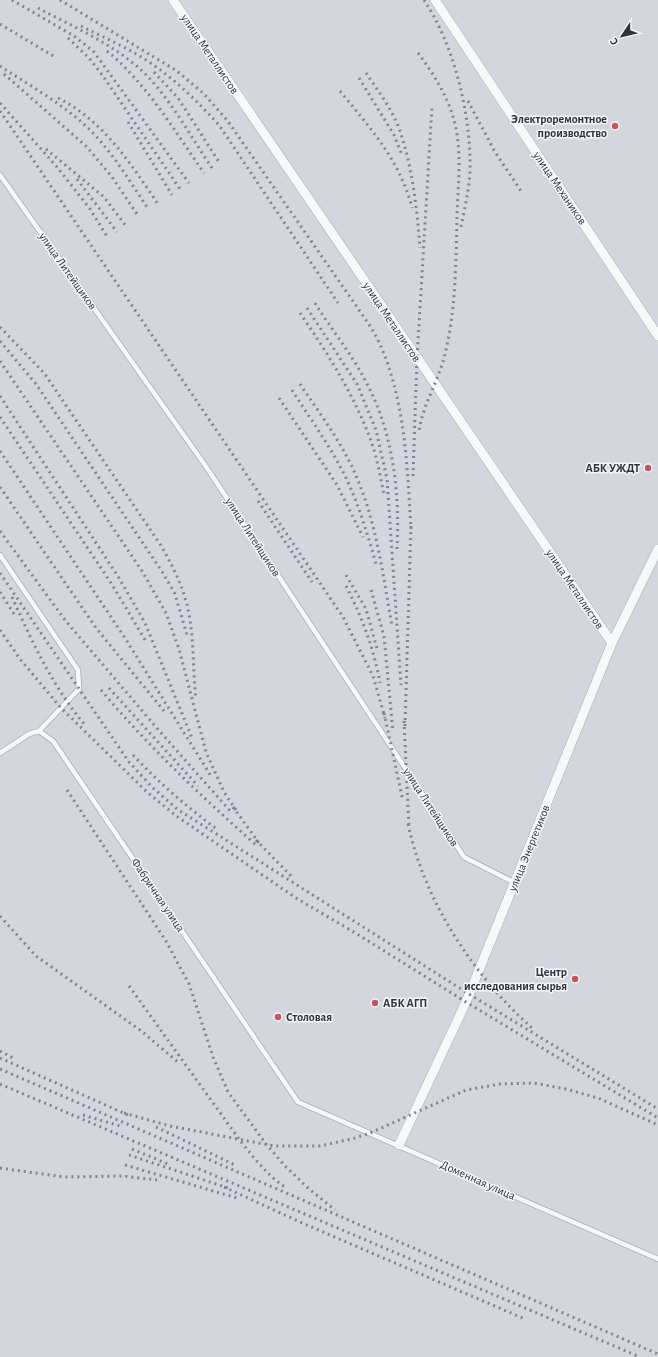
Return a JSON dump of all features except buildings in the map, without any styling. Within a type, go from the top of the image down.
[{"type":"street","name":"улица Металлистов","points":[[173,0],[612,642]]},
{"type":"street","name":"улица Механиков","points":[[435,0],[658,336]]},
{"type":"street","name":"улица Энергетиков","points":[[398,1145],[466,1002],[612,642],[658,549]]},
{"type":"lane","name":"улица Литейщиков","points":[[0,175],[208,468],[464,857],[515,883]]},
{"type":"lane","points":[[0,555],[78,670],[80,689],[40,731],[29,734],[0,753]]},
{"type":"lane","name":"Фабричная улица","points":[[40,731],[54,741],[298,1102]]},
{"type":"lane","name":"Доменная улица","points":[[298,1102],[658,1260]]},
{"type":"shaded area","points":[[0,0],[658,0],[658,1357],[0,1357]]},
{"type":"railway","points":[[12,0],[74,36],[94,52],[189,183]]},
{"type":"railway","points":[[60,0],[177,71],[203,93],[227,120],[366,320],[382,349],[390,371],[401,415],[411,529]]},
{"type":"railway","points":[[424,0],[434,17],[451,56],[463,98],[469,140],[470,177],[461,227]]},
{"type":"railway","points":[[38,8],[104,43],[140,69],[160,90],[212,168]]},
{"type":"railway","points":[[0,24],[55,57]]},
{"type":"railway","points":[[81,26],[146,60],[166,74],[185,90],[219,125],[338,303]]},
{"type":"railway","points":[[68,38],[89,58],[103,76],[180,189]]},
{"type":"railway","points":[[107,51],[135,78],[159,108],[204,173]]},
{"type":"railway","points":[[418,53],[431,71],[447,101],[455,123],[459,164],[456,267],[449,337],[442,364],[424,411],[419,431]]},
{"type":"railway","points":[[0,66],[56,102],[87,127],[113,156],[149,210]]},
{"type":"railway","points":[[154,72],[178,98],[219,162]]},
{"type":"railway","points":[[366,73],[390,110],[401,134],[416,205],[420,248]]},
{"type":"railway","points":[[4,74],[87,147],[112,177],[139,217]]},
{"type":"railway","points":[[359,78],[394,135],[402,155]]},
{"type":"railway","points":[[340,91],[383,145],[400,175],[412,208]]},
{"type":"railway","points":[[58,98],[89,118],[115,144],[158,204]]},
{"type":"railway","points":[[468,101],[495,152],[521,191]]},
{"type":"railway","points":[[0,103],[57,167],[90,209],[108,238]]},
{"type":"railway","points":[[413,476],[417,358],[432,107]]},
{"type":"railway","points":[[0,111],[343,617],[373,676],[385,718]]},
{"type":"railway","points":[[128,122],[172,195]]},
{"type":"railway","points":[[46,149],[104,197],[126,226]]},
{"type":"railway","points":[[77,179],[117,232]]},
{"type":"railway","points":[[315,303],[365,380],[375,400],[382,420],[393,462],[396,484],[398,528],[397,550]]},
{"type":"railway","points":[[307,308],[357,384],[376,430],[387,479],[401,685]]},
{"type":"railway","points":[[300,313],[337,371],[354,401],[373,448],[378,464],[384,495]]},
{"type":"railway","points":[[0,327],[44,373],[160,544],[170,562],[179,580],[186,600],[190,620],[196,699]]},
{"type":"railway","points":[[0,341],[36,384],[163,573],[175,594],[187,635]]},
{"type":"railway","points":[[0,361],[142,571],[166,613],[179,649],[206,752],[224,792],[236,810]]},
{"type":"railway","points":[[300,384],[345,453],[364,496],[379,551],[392,626]]},
{"type":"railway","points":[[292,390],[329,447],[348,482],[360,512],[376,564]]},
{"type":"railway","points":[[0,396],[119,578],[145,623],[192,738]]},
{"type":"railway","points":[[279,398],[337,485],[363,537]]},
{"type":"railway","points":[[0,417],[111,583],[147,643]]},
{"type":"railway","points":[[0,451],[125,638],[211,776]]},
{"type":"railway","points":[[0,487],[96,628],[164,711]]},
{"type":"railway","points":[[258,501],[312,582]]},
{"type":"railway","points":[[405,726],[411,524]]},
{"type":"railway","points":[[0,531],[65,620],[155,726],[232,813]]},
{"type":"railway","points":[[0,573],[129,762],[152,787],[177,809],[469,994],[658,1109]]},
{"type":"railway","points":[[346,575],[366,609],[378,652]]},
{"type":"railway","points":[[346,586],[367,633],[380,683]]},
{"type":"railway","points":[[371,590],[384,636],[393,732]]},
{"type":"railway","points":[[0,592],[14,614]]},
{"type":"railway","points":[[12,597],[27,631],[53,680],[85,725]]},
{"type":"railway","points":[[0,630],[20,659],[61,708],[147,792],[175,815],[296,898],[658,1118]]},
{"type":"railway","points":[[109,688],[198,786]]},
{"type":"railway","points":[[101,690],[138,732],[215,808],[256,845]]},
{"type":"railway","points":[[384,713],[403,801]]},
{"type":"railway","points":[[404,721],[409,829]]},
{"type":"railway","points":[[133,755],[195,813],[218,830]]},
{"type":"railway","points":[[67,790],[166,941],[189,984],[213,1057],[228,1092],[266,1144],[285,1166],[309,1189],[335,1210]]},
{"type":"railway","points":[[233,807],[259,843]]},
{"type":"railway","points":[[408,824],[426,882],[439,910],[472,962],[511,1008],[533,1029]]},
{"type":"railway","points":[[256,840],[292,877]]},
{"type":"railway","points":[[0,916],[36,956],[140,1030],[179,1063]]},
{"type":"railway","points":[[129,986],[239,1139],[266,1172],[286,1188]]},
{"type":"railway","points":[[0,1051],[13,1058]]},
{"type":"railway","points":[[0,1058],[128,1115]]},
{"type":"railway","points":[[0,1069],[658,1354]]},
{"type":"railway","points":[[124,1113],[170,1126],[274,1146],[320,1146],[370,1133],[466,1090],[500,1084],[534,1083],[566,1089],[598,1098],[658,1125]]},
{"type":"railway","points":[[0,1084],[640,1357]]},
{"type":"railway","points":[[83,1115],[120,1126]]},
{"type":"railway","points":[[156,1127],[235,1165]]},
{"type":"railway","points":[[132,1149],[168,1164]]},
{"type":"railway","points":[[129,1155],[228,1188]]},
{"type":"railway","points":[[125,1165],[237,1198]]},
{"type":"railway","points":[[0,1168],[64,1177],[122,1176],[157,1180]]},
{"type":"railway","points":[[224,1187],[300,1222],[525,1319]]},
{"type":"place","name":"Электроремонтное производство","points":[[615,126]]},
{"type":"place","name":"АБК УЖДТ","points":[[648,468]]},
{"type":"place","name":"Центр исследования сырья","points":[[575,979]]},
{"type":"place","name":"АБК АГП","points":[[375,1003]]},
{"type":"place","name":"Столовая","points":[[278,1017]]}]
